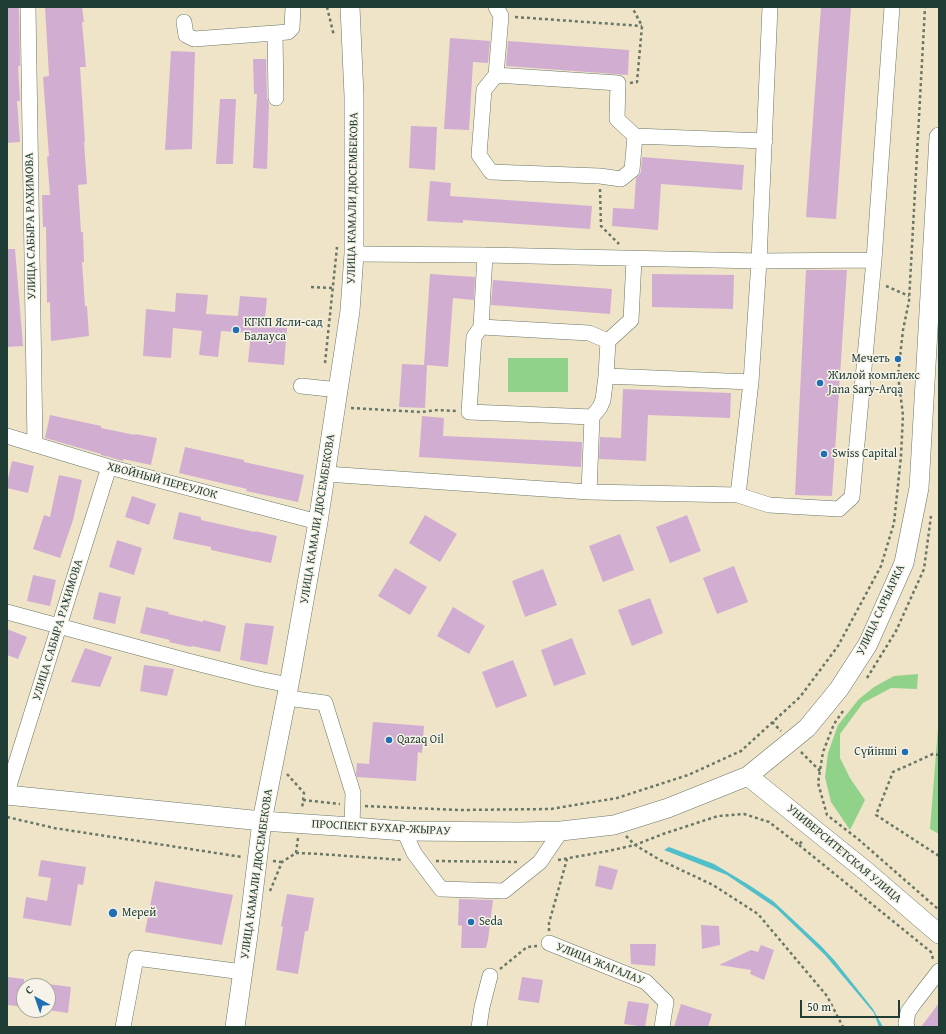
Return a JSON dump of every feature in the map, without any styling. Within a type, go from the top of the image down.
[{"type":"main road","name":"УЛИЦА КАМАЛИ ДЮСЕМБЕКОВА","points":[[235,1027],[262,821],[288,691],[318,522],[326,474],[332,395],[350,311],[354,254],[354,96],[350,7]]},
{"type":"main road","name":"УЛИЦА САРЫАРКА","points":[[748,776],[807,728],[839,689],[868,644],[904,563],[919,488],[937,213],[939,138]]},
{"type":"main road","name":"ПРОСПЕКТ БУХАР-ЖЫРАУ","points":[[7,794],[262,821],[404,831],[561,831],[614,824],[668,808],[748,776]]},
{"type":"main road","name":"УНИВЕРСИТЕТСКАЯ УЛИЦА","points":[[748,776],[867,872],[939,934]]},
{"type":"street","name":"УЛИЦА САБЫРА РАХИМОВА","points":[[28,7],[35,445]]},
{"type":"street","points":[[184,22],[186,35],[194,40],[288,32],[292,28],[293,7]]},
{"type":"street","points":[[738,495],[751,382],[759,261],[770,7]]},
{"type":"street","points":[[326,474],[589,492],[738,495],[769,505],[839,509],[852,497],[874,260],[892,7]]},
{"type":"street","points":[[499,12],[496,75],[484,90],[479,155],[491,172],[600,176],[621,179],[632,170],[635,136]]},
{"type":"street","points":[[274,33],[276,98]]},
{"type":"street","points":[[496,75],[618,83],[618,119],[635,136],[765,140]]},
{"type":"street","points":[[354,254],[485,255],[759,261],[874,260]]},
{"type":"street","points":[[485,255],[482,327],[474,337],[468,412],[592,416]]},
{"type":"street","points":[[589,492],[592,416],[600,408],[603,400],[608,341],[631,320],[634,259]]},
{"type":"street","points":[[482,327],[589,333],[608,341]]},
{"type":"street","points":[[606,376],[751,382]]},
{"type":"street","points":[[301,386],[332,395]]},
{"type":"street","name":"ХВОЙНЫЙ ПЕРЕУЛОК","points":[[7,436],[109,467],[318,522]]},
{"type":"street","name":"УЛИЦА САБЫРА РАХИМОВА","points":[[7,794],[109,467]]},
{"type":"street","points":[[7,612],[259,679],[288,691],[325,702],[353,793],[352,827]]},
{"type":"street","points":[[404,831],[414,853],[441,889],[504,891],[540,862],[561,831]]},
{"type":"street","name":"УЛИЦА ЖАГАЛАУ","points":[[549,943],[646,982],[666,1002],[662,1027]]},
{"type":"street","points":[[123,1027],[136,958],[243,972]]},
{"type":"street","points":[[907,1027],[906,1023],[908,1012],[938,973]]},
{"type":"street","points":[[479,1027],[482,1007],[490,976]]},
{"type":"path","points":[[618,83],[637,82],[642,26],[632,7]]},
{"type":"path","points":[[303,800],[352,806],[459,810],[552,809],[617,798],[688,775],[741,751],[804,692],[838,646],[881,566],[894,522],[902,456],[903,415],[898,375],[903,330],[909,296],[925,7]]},
{"type":"path","points":[[499,12],[642,26]]},
{"type":"path","points":[[600,176],[601,226],[634,259]]},
{"type":"path","points":[[337,243],[324,366],[332,395],[421,412],[438,410],[468,412]]},
{"type":"path","points":[[872,276],[888,288],[909,296]]},
{"type":"path","points":[[311,287],[332,288]]},
{"type":"path","points":[[864,682],[896,632],[924,569],[931,514]]},
{"type":"path","points":[[847,706],[834,724],[823,752],[818,783],[826,815],[858,839],[939,910]]},
{"type":"path","points":[[939,755],[933,754],[893,772],[876,815],[939,856]]},
{"type":"path","points":[[268,896],[282,862],[296,853],[420,861],[540,862],[608,852],[635,845],[718,816],[744,814],[769,822],[930,952],[938,973]]},
{"type":"path","points":[[799,845],[826,815]]},
{"type":"path","points":[[7,817],[54,828],[257,860],[282,862]]},
{"type":"path","points":[[614,824],[635,845],[660,860],[713,885],[758,914],[827,996],[843,1027]]},
{"type":"path","points":[[490,976],[527,947],[549,943],[549,923],[567,859]]},
{"type":"green space","points":[[508,358],[568,358],[568,392],[508,392]]},
{"type":"green space","points":[[918,674],[917,689],[891,688],[863,703],[840,734],[840,758],[850,778],[865,800],[850,830],[831,802],[825,777],[828,753],[838,725],[859,699],[874,687],[894,676]]},
{"type":"green space","points":[[939,716],[939,834],[930,829]]},
{"type":"water","points":[[669,847],[714,864],[773,901],[835,961],[873,1009],[883,1027],[879,1027],[874,1013],[825,955],[776,908],[727,875],[664,850]]},
{"type":"building","points":[[7,7],[19,7],[20,66],[18,66],[20,101],[17,101],[20,142],[7,143]]},
{"type":"building","points":[[45,7],[82,7],[86,67],[80,67],[87,184],[78,185],[81,232],[83,232],[84,262],[82,262],[85,306],[87,306],[89,336],[51,341],[50,302],[47,303],[46,227],[43,227],[42,195],[50,195],[47,157],[49,156],[43,77],[49,76]]},
{"type":"building","points":[[821,7],[851,7],[836,219],[806,217]]},
{"type":"building","points":[[450,38],[490,41],[488,63],[473,62],[469,130],[444,129]]},
{"type":"building","points":[[508,41],[629,50],[628,75],[506,66]]},
{"type":"building","points":[[171,51],[195,52],[192,149],[165,150]]},
{"type":"building","points":[[253,59],[266,59],[267,98],[269,104],[267,169],[253,168],[257,94],[254,94]]},
{"type":"building","points":[[220,99],[236,99],[233,164],[216,164]]},
{"type":"building","points":[[411,126],[437,127],[435,170],[409,168]]},
{"type":"building","points":[[642,157],[744,165],[742,190],[661,184],[658,230],[612,226],[613,208],[634,209],[636,178],[641,171]]},
{"type":"building","points":[[430,181],[451,183],[450,196],[592,206],[590,229],[463,220],[463,223],[427,221]]},
{"type":"building","points":[[7,249],[15,249],[23,346],[7,347]]},
{"type":"building","name":"Жилой комплекс Jana Sary-Arqa","points":[[806,270],[847,270],[832,496],[795,495]]},
{"type":"building","points":[[430,274],[475,277],[474,300],[453,298],[448,367],[427,365],[425,408],[399,407],[402,364],[424,365]]},
{"type":"building","points":[[652,274],[734,275],[733,309],[652,307]]},
{"type":"building","points":[[493,280],[612,289],[610,314],[491,305]]},
{"type":"building","name":"КГКП Ясли-сад Балауса","points":[[176,293],[208,295],[206,314],[238,316],[240,296],[267,298],[264,326],[287,328],[284,365],[248,362],[251,333],[221,331],[218,357],[199,355],[202,331],[173,328],[171,358],[143,356],[146,309],[175,312]]},
{"type":"building","points":[[623,389],[731,393],[730,418],[648,415],[646,461],[599,459],[600,437],[621,438]]},
{"type":"building","points":[[50,415],[101,426],[101,428],[157,438],[151,465],[123,459],[123,461],[45,438]]},
{"type":"building","points":[[422,416],[444,418],[443,436],[582,442],[581,467],[419,457]]},
{"type":"building","points":[[185,447],[304,475],[298,502],[246,491],[247,489],[179,473]]},
{"type":"building","points":[[12,461],[34,466],[28,493],[7,488]]},
{"type":"building","points":[[59,475],[82,480],[73,520],[60,558],[33,549],[44,515],[50,517]]},
{"type":"building","points":[[132,496],[156,504],[149,525],[125,517]]},
{"type":"building","points":[[179,512],[201,517],[201,520],[277,536],[271,563],[211,550],[211,547],[173,539]]},
{"type":"building","points":[[425,515],[457,534],[440,562],[409,543]]},
{"type":"building","points":[[687,515],[701,551],[670,563],[656,527]]},
{"type":"building","points":[[620,534],[634,570],[603,582],[589,546]]},
{"type":"building","points":[[117,540],[142,548],[134,575],[109,567]]},
{"type":"building","points":[[734,566],[748,602],[717,614],[703,578]]},
{"type":"building","points":[[395,568],[427,587],[410,615],[378,596]]},
{"type":"building","points":[[543,569],[557,605],[525,617],[512,581]]},
{"type":"building","points":[[33,575],[56,580],[50,606],[27,601]]},
{"type":"building","points":[[99,592],[121,597],[115,624],[93,619]]},
{"type":"building","points":[[650,598],[663,633],[632,646],[618,610]]},
{"type":"building","points":[[146,607],[169,612],[168,614],[203,622],[203,620],[226,626],[220,652],[169,642],[170,640],[140,633]]},
{"type":"building","points":[[453,607],[485,626],[469,654],[437,636]]},
{"type":"building","points":[[245,623],[274,626],[267,665],[240,660]]},
{"type":"building","points":[[7,629],[27,637],[18,659],[7,655]]},
{"type":"building","points":[[572,638],[586,674],[554,686],[541,650]]},
{"type":"building","points":[[85,648],[112,657],[100,687],[71,682]]},
{"type":"building","points":[[513,660],[527,696],[496,708],[482,672]]},
{"type":"building","points":[[144,665],[174,669],[167,696],[140,691]]},
{"type":"building","points":[[373,722],[424,726],[422,753],[418,752],[416,781],[357,777],[357,763],[369,764]]},
{"type":"building","points":[[41,860],[86,867],[83,885],[78,884],[71,926],[23,918],[26,897],[47,901],[51,878],[38,876]]},
{"type":"building","points":[[599,865],[618,870],[612,890],[595,886]]},
{"type":"building","points":[[155,881],[233,895],[222,945],[145,932]]},
{"type":"building","points":[[287,894],[314,898],[308,931],[305,931],[298,974],[276,970],[283,927],[281,926]]},
{"type":"building","points":[[459,899],[493,900],[486,948],[461,948],[462,926],[458,925]]},
{"type":"building","points":[[701,925],[719,926],[720,945],[702,949]]},
{"type":"building","points":[[630,944],[656,944],[655,966],[631,964]]},
{"type":"building","points":[[761,945],[774,950],[764,980],[750,974],[751,970],[719,965],[751,950],[758,952]]},
{"type":"building","points":[[7,977],[16,978],[16,1006],[8,1005]]},
{"type":"building","points":[[522,977],[543,980],[539,1003],[518,1000]]},
{"type":"building","points":[[56,985],[71,987],[68,1013],[56,1011]]},
{"type":"building","points":[[628,1001],[649,1004],[645,1027],[624,1024]]},
{"type":"building","points":[[939,1003],[939,1027],[921,1027]]},
{"type":"building","points":[[681,1004],[712,1014],[708,1027],[674,1027]]},
{"type":"place","name":"КГКП Ясли-сад Балауса","points":[[236,330]]},
{"type":"place","name":"Мечеть","points":[[898,359]]},
{"type":"place","name":"Жилой комплекс Jana Sary-Arqa","points":[[820,383]]},
{"type":"place","name":"Swiss Capital","points":[[824,454]]},
{"type":"place","name":"Qazaq Oil","points":[[389,740]]},
{"type":"place","name":"Сүйінші","points":[[905,752]]},
{"type":"place","name":"Мерей","points":[[113,913]]},
{"type":"place","name":"Seda","points":[[471,922]]}]
